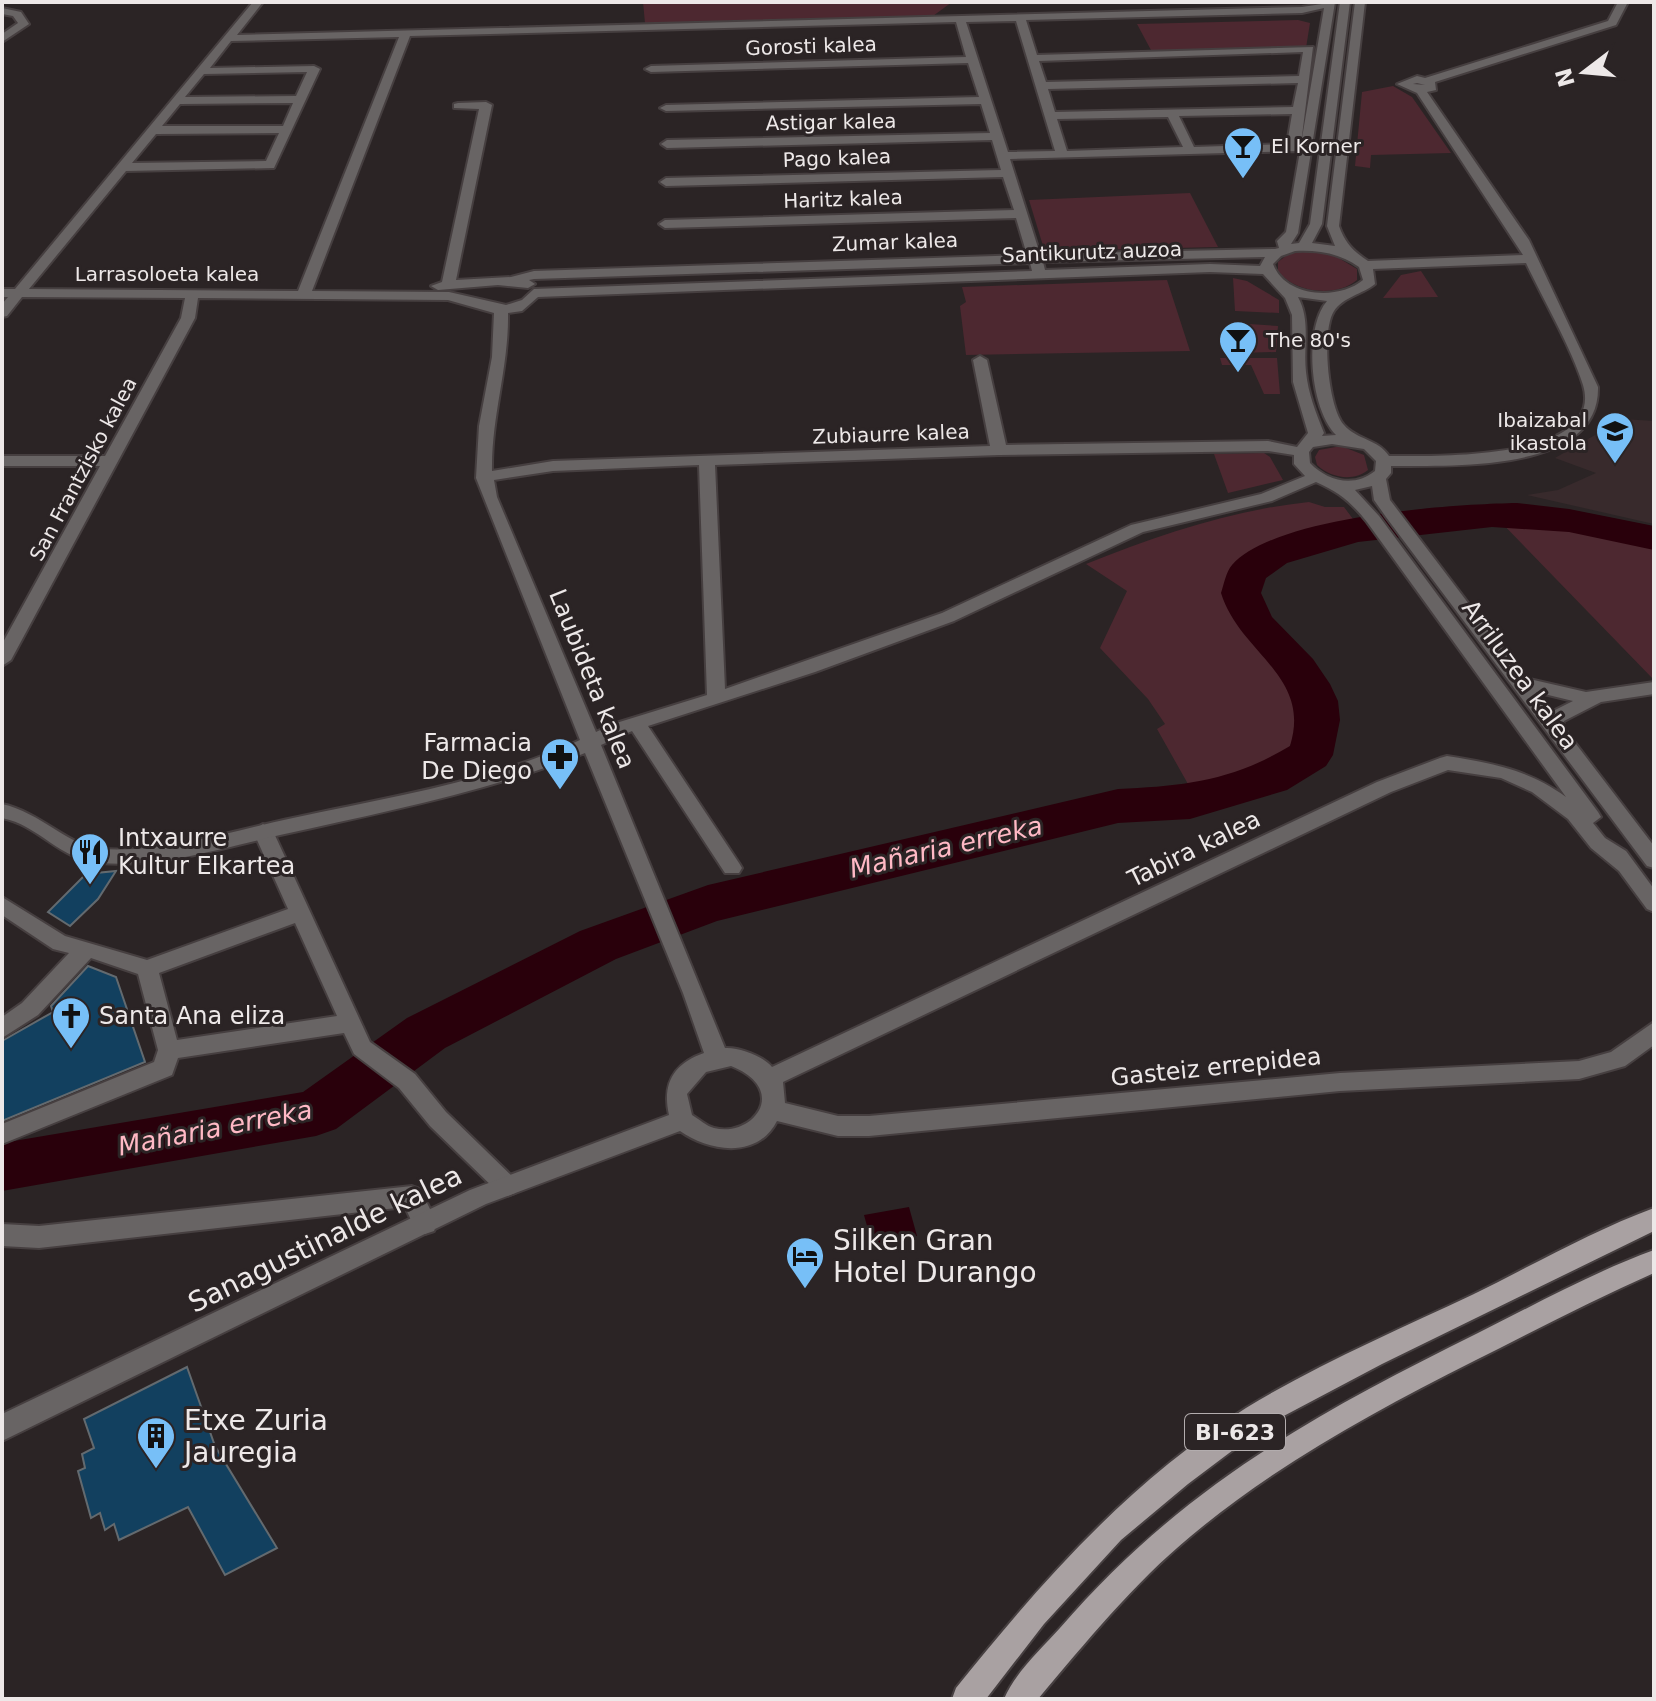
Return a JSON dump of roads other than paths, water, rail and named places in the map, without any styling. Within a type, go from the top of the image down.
[{"type":"main road","name":"BI-623","points":[[967,1699],[1034,1614],[1111,1530],[1178,1474],[1256,1417],[1373,1355],[1654,1219]]},
{"type":"main road","name":"BI-623","points":[[1019,1699],[1087,1618],[1179,1529],[1241,1479],[1317,1432],[1431,1370],[1654,1261]]},
{"type":"street","points":[[2,313],[258,2]]},
{"type":"street","points":[[1303,247],[1316,224],[1345,2]]},
{"type":"street","points":[[1360,2],[1333,226],[1337,240],[1350,255],[1365,265],[1530,259]]},
{"type":"street","points":[[1384,461],[1514,455],[1562,438],[1587,415],[1591,387],[1522,240],[1424,86],[1612,23],[1623,2]]},
{"type":"street","points":[[2,811],[24,815],[71,847],[96,856],[131,855],[263,831],[469,783],[591,744],[637,723],[716,698],[995,598],[1133,530],[1210,508],[1297,490],[1315,476],[1302,464],[1306,448],[1316,433],[1306,409],[1298,364],[1301,313],[1298,303],[1267,270],[1270,258],[1281,251],[1284,241],[1292,233],[1330,3],[1302,10],[228,38]]},
{"type":"street","points":[[1302,10],[1327,19]]},
{"type":"street","points":[[2,11],[17,14],[24,24],[2,39]]},
{"type":"street","points":[[1020,17],[1062,154]]},
{"type":"street","points":[[960,19],[1040,274]]},
{"type":"street","points":[[304,294],[406,33]]},
{"type":"street","points":[[1031,58],[1309,49],[1292,147]]},
{"type":"street","points":[[1146,58],[1190,150]]},
{"type":"street","name":"Gorosti kalea","points":[[651,69],[972,60]]},
{"type":"street","points":[[123,167],[270,165],[314,69],[203,71]]},
{"type":"street","points":[[1040,86],[1304,79]]},
{"type":"street","points":[[178,101],[300,99]]},
{"type":"street","points":[[666,108],[985,100]]},
{"type":"street","points":[[448,285],[486,105],[458,106]]},
{"type":"street","points":[[1050,116],[1298,110]]},
{"type":"street","points":[[154,130],[287,129]]},
{"type":"street","name":"Astigar kalea","points":[[667,144],[995,136]]},
{"type":"street","points":[[1004,156],[1307,147]]},
{"type":"street","name":"Pago kalea","points":[[666,182],[1010,173]]},
{"type":"street","name":"Haritz kalea","points":[[665,224],[1022,214]]},
{"type":"street","name":"Zumar kalea","points":[[332,294],[482,284],[534,275],[665,269],[1281,251],[1303,247],[1350,255]]},
{"type":"street","points":[[1365,265],[1370,281],[1361,290],[1344,296],[1329,307],[1324,316],[1320,364],[1337,428],[1354,441],[1373,449],[1384,461],[1385,468],[1378,479]]},
{"type":"street","name":"Santikurutz auzoa","points":[[534,293],[1210,268],[1267,270]]},
{"type":"street","points":[[332,294],[449,296],[501,310],[520,306],[534,293],[530,285],[516,279]]},
{"type":"street","points":[[475,302],[473,293],[482,284]]},
{"type":"street","points":[[1283,286],[1306,294],[1344,296]]},
{"type":"street","name":"Larrasoloeta kalea","points":[[2,293],[332,294]]},
{"type":"street","name":"San Frantzisko kalea","points":[[2,660],[188,318],[192,295]]},
{"type":"street","name":"Laubideta kalea","points":[[501,310],[503,335],[484,433],[484,478],[694,993],[717,1058]]},
{"type":"street","points":[[980,360],[999,450]]},
{"type":"street","points":[[1306,448],[1330,438],[1354,441]]},
{"type":"street","name":"Zubiaurre kalea","points":[[484,478],[512,470],[553,466],[999,450],[1306,448]]},
{"type":"street","points":[[2,461],[109,461]]},
{"type":"street","points":[[707,461],[716,698]]},
{"type":"street","name":"Arriluzea kalea","points":[[1315,476],[1337,484],[1356,498],[1373,519],[1648,896]]},
{"type":"street","name":"Arriluzea kalea","points":[[1337,484],[1360,485],[1378,479],[1382,500],[1392,514],[1654,861]]},
{"type":"street","points":[[1518,682],[1572,696],[1597,696],[1654,688]]},
{"type":"street","points":[[1553,728],[1556,717],[1597,696]]},
{"type":"street","points":[[637,723],[732,868]]},
{"type":"street","name":"Tabira kalea","points":[[770,1078],[1374,792],[1447,763],[1505,772],[1539,787],[1575,814],[1598,843],[1626,866]]},
{"type":"street","points":[[263,831],[362,1048],[397,1074],[507,1186]]},
{"type":"street","points":[[1648,896],[1654,917]]},
{"type":"street","points":[[2,905],[60,943],[87,948],[147,969],[299,913]]},
{"type":"street","points":[[2,1029],[30,1009],[87,948]]},
{"type":"street","points":[[2,1134],[164,1068],[169,1050],[147,969]]},
{"type":"street","points":[[169,1050],[350,1023]]},
{"type":"street","name":"Gasteiz errepidea","points":[[773,1110],[838,1126],[869,1126],[1340,1082],[1543,1074],[1579,1070],[1617,1060],[1634,1050],[1654,1031]]},
{"type":"street","points":[[717,1058],[748,1060],[770,1078],[775,1088],[773,1110],[753,1132],[722,1140],[692,1130],[682,1120],[676,1107],[681,1082],[702,1062],[717,1058]]},
{"type":"street","name":"Sanagustinalde kalea","points":[[2,1428],[425,1223],[507,1186],[682,1120]]},
{"type":"street","points":[[2,1235],[39,1237],[412,1196],[425,1223]]},
{"type":"waterway","name":"Mañaria erreka","points":[[2,1167],[316,1113],[426,1033],[598,945],[708,904],[1118,806],[1190,802],[1271,779],[1310,755],[1318,720],[1316,701],[1308,684],[1257,627],[1241,593],[1248,572],[1273,554],[1358,530],[1407,522],[1492,515],[1569,520],[1654,538]]},
{"type":"place","name":"El Korner","points":[[1243,180]]},
{"type":"place","name":"The 80's","points":[[1238,374]]},
{"type":"place","name":"Ibaizabal ikastola","points":[[1615,465]]},
{"type":"place","name":"Farmacia De Diego","points":[[560,791]]},
{"type":"place","name":"Intxaurre Kultur Elkartea","points":[[90,886]]},
{"type":"place","name":"Santa Ana eliza","points":[[71,1050]]},
{"type":"place","name":"Silken Gran Hotel Durango","points":[[805,1290]]},
{"type":"place","name":"Etxe Zuria Jauregia","points":[[156,1470]]}]
